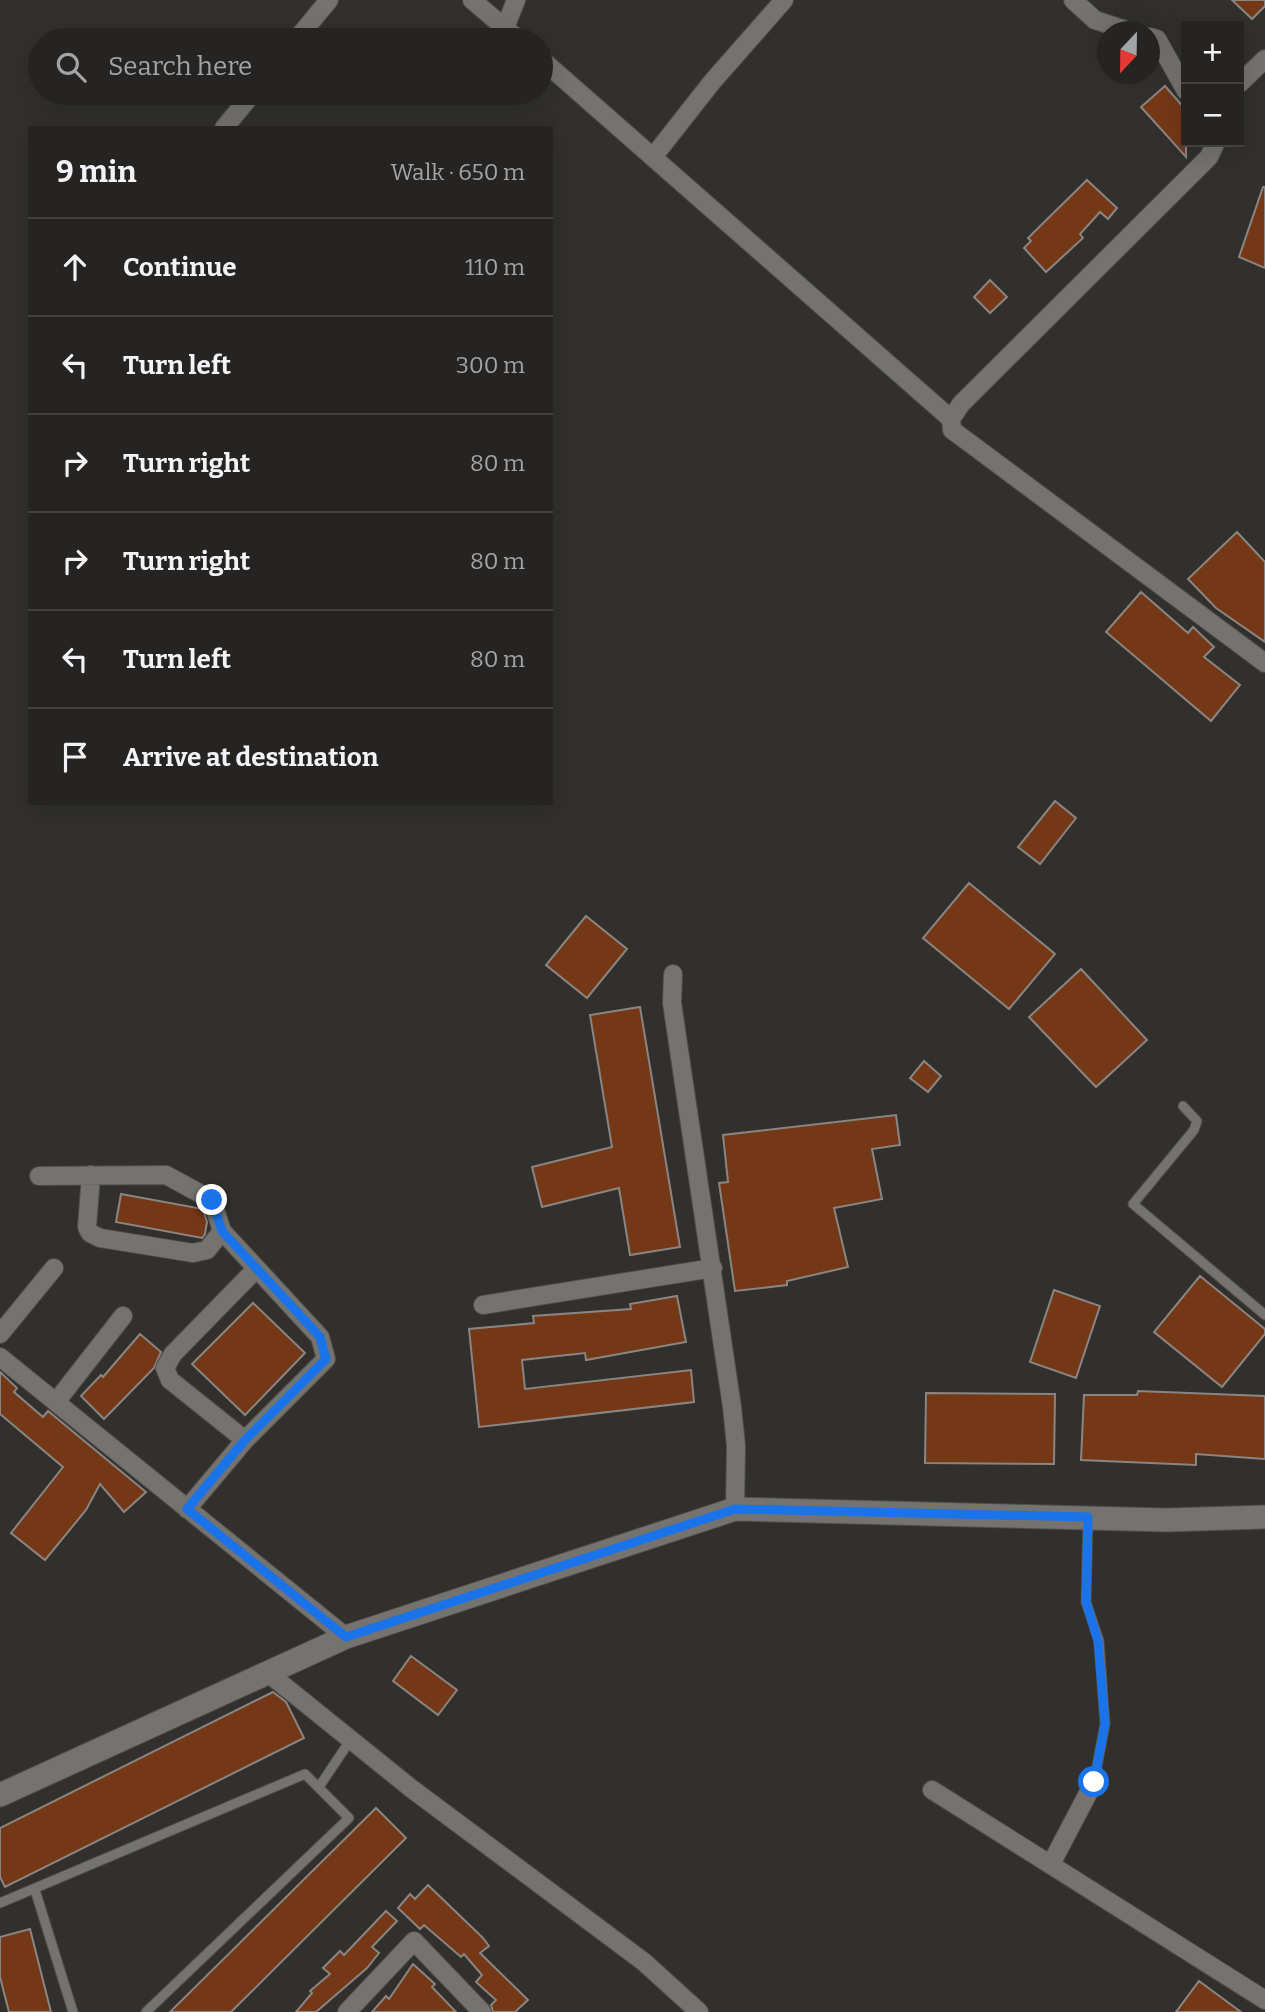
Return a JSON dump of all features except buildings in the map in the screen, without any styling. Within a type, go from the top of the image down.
[{"type":"street","points":[[306,28],[329,0]]},
{"type":"street","points":[[472,0],[505,28],[516,0]]},
{"type":"street","points":[[653,157],[712,82],[784,0]]},
{"type":"street","points":[[1073,0],[1098,21]]},
{"type":"street","points":[[1160,44],[1182,84]]},
{"type":"street","points":[[1243,84],[1265,58]]},
{"type":"street","points":[[553,70],[951,419],[953,430],[967,442],[1265,663]]},
{"type":"street","points":[[1244,85],[1265,80]]},
{"type":"street","points":[[226,126],[243,105]]},
{"type":"street","points":[[951,419],[961,404],[1209,157],[1214,147]]},
{"type":"street","points":[[673,974],[672,1003],[713,1268],[736,1446],[735,1509]]},
{"type":"street","points":[[92,1175],[87,1227],[90,1233],[100,1238],[193,1254],[207,1250],[222,1231]]},
{"type":"street","points":[[39,1176],[166,1175],[212,1200],[222,1231],[320,1337],[326,1359],[245,1440],[187,1509]]},
{"type":"street","points":[[0,1334],[54,1268]]},
{"type":"street","points":[[483,1305],[713,1268]]},
{"type":"street","points":[[245,1440],[170,1380],[165,1368],[173,1354],[256,1269]]},
{"type":"street","points":[[56,1402],[123,1316]]},
{"type":"street","points":[[0,1357],[346,1637]]},
{"type":"street","points":[[0,1794],[346,1637],[735,1509],[1241,1520],[1265,1517]]},
{"type":"street","points":[[268,1673],[412,1789],[644,1962],[699,2012]]},
{"type":"street","points":[[1051,1864],[1094,1782]]},
{"type":"street","points":[[932,1790],[1265,2000]]},
{"type":"street","points":[[347,2012],[414,1941],[482,2012]]},
{"type":"lane","points":[[1183,1106],[1197,1121],[1194,1130],[1133,1204],[1265,1315]]},
{"type":"lane","points":[[1088,1517],[1086,1602],[1098,1641],[1105,1724],[1094,1782]]},
{"type":"lane","points":[[319,1787],[351,1739]]},
{"type":"lane","points":[[0,1903],[305,1774],[349,1818],[146,2012]]},
{"type":"lane","points":[[35,1890],[73,2012]]},
{"type":"route","points":[[212,1200],[222,1231],[320,1337],[326,1359],[245,1440],[187,1509],[346,1637],[735,1509],[1088,1517],[1086,1602],[1098,1641],[1105,1724],[1094,1782]]}]
